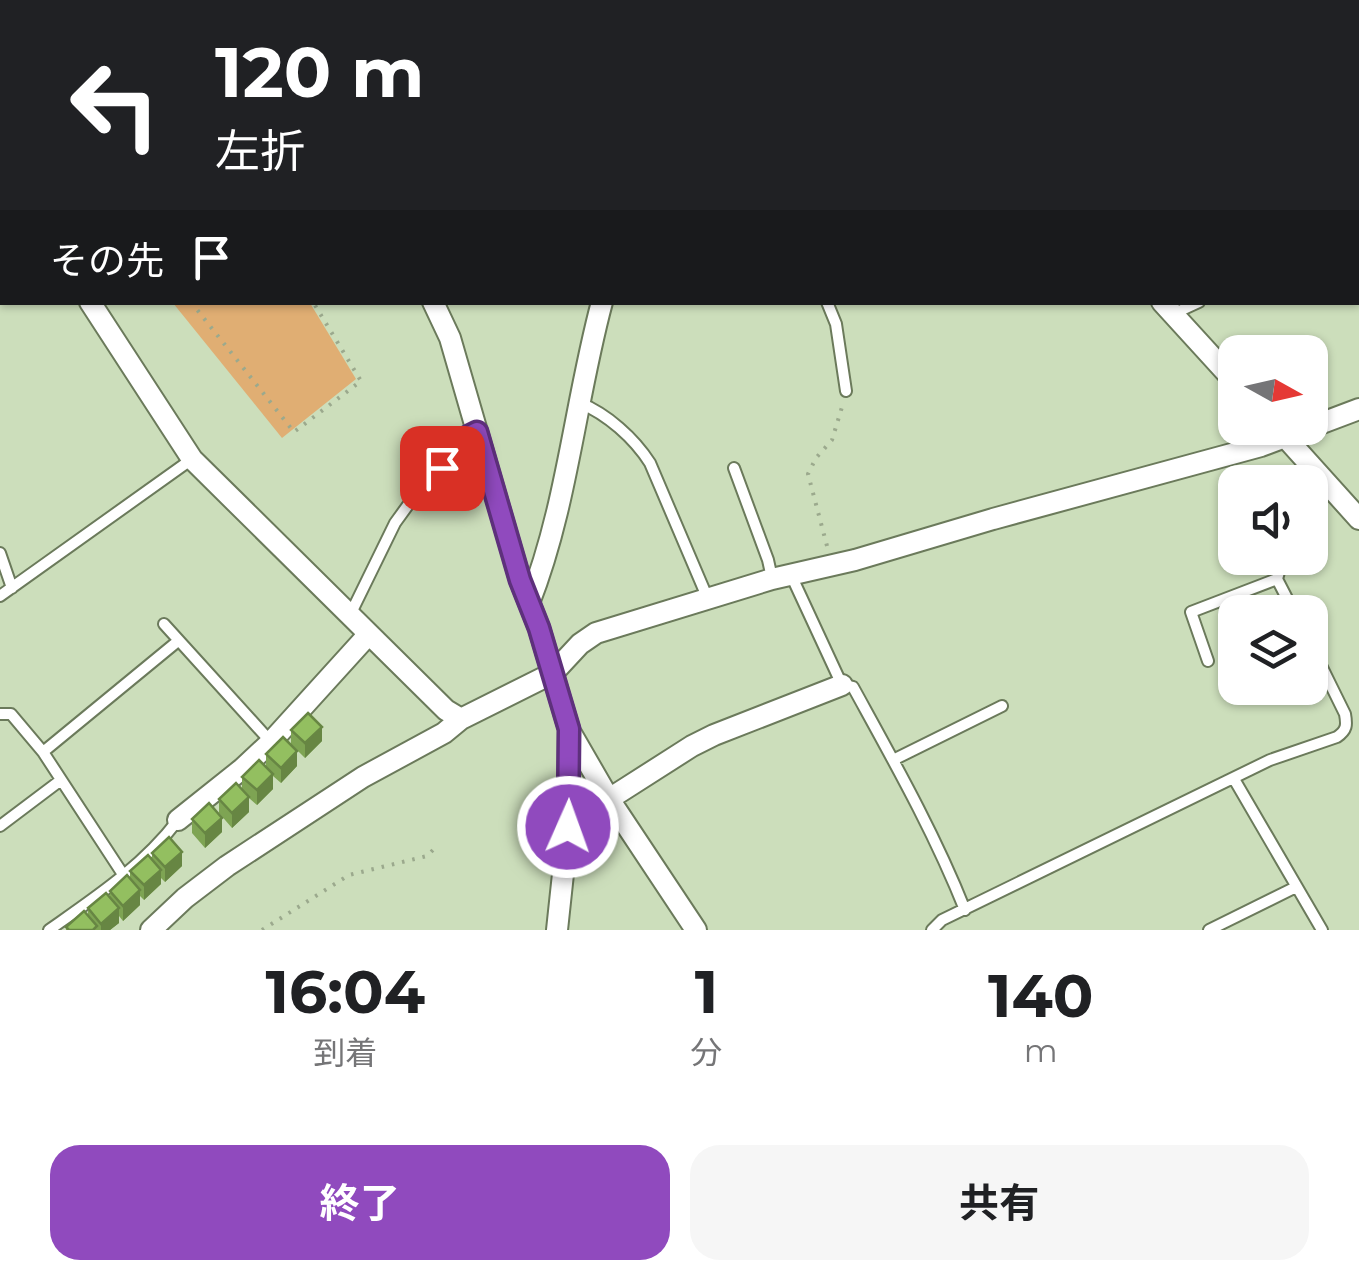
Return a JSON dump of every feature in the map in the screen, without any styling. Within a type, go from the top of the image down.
[{"type":"street","points":[[92,305],[192,459],[368,635],[446,710],[461,719]]},
{"type":"street","points":[[434,305],[450,338],[520,580],[539,628],[569,729],[608,799],[696,930]]},
{"type":"street","points":[[529,603],[554,518],[601,305]]},
{"type":"street","points":[[1168,308],[1218,363]]},
{"type":"street","points":[[1328,418],[1359,409]]},
{"type":"street","points":[[150,930],[228,866],[363,776],[444,733],[461,719],[553,673],[580,644],[596,634],[781,577],[1262,445]]},
{"type":"street","points":[[1328,492],[1359,519]]},
{"type":"street","points":[[178,820],[271,742],[368,635]]},
{"type":"street","points":[[608,799],[714,735],[842,685]]},
{"type":"street","points":[[557,930],[568,827],[569,729]]},
{"type":"lane","points":[[828,305],[836,324],[846,391]]},
{"type":"lane","points":[[580,403],[596,410],[640,447],[708,600]]},
{"type":"lane","points":[[350,616],[395,523],[416,494],[477,432]]},
{"type":"lane","points":[[0,596],[192,459]]},
{"type":"lane","points":[[734,468],[768,560],[842,685],[853,688],[945,860],[965,910]]},
{"type":"lane","points":[[0,553],[12,588]]},
{"type":"lane","points":[[1278,575],[1285,595]]},
{"type":"lane","points":[[1208,660],[1192,612],[1277,579]]},
{"type":"lane","points":[[164,624],[271,742]]},
{"type":"lane","points":[[43,752],[178,641]]},
{"type":"lane","points":[[932,930],[942,920],[1270,760],[1337,736],[1347,726],[1328,680]]},
{"type":"lane","points":[[893,760],[1002,706]]},
{"type":"lane","points":[[0,714],[11,714],[43,752],[124,876]]},
{"type":"lane","points":[[1234,779],[1322,930]]},
{"type":"lane","points":[[0,826],[61,780]]},
{"type":"lane","points":[[49,930],[124,876],[161,843],[178,820]]},
{"type":"lane","points":[[1209,930],[1296,887]]},
{"type":"path","points":[[193,305],[294,432],[361,381],[315,305]]},
{"type":"path","points":[[832,565],[808,474],[835,434],[846,391]]},
{"type":"path","points":[[262,930],[348,875],[428,856],[433,850]]},
{"type":"shaded area","points":[[175,305],[311,305],[356,379],[282,438]]},
{"type":"building","points":[[308,713],[322,727],[305,743],[291,730]]},
{"type":"building","points":[[283,737],[297,751],[281,768],[266,754]]},
{"type":"building","points":[[259,760],[273,774],[257,790],[242,777]]},
{"type":"building","points":[[236,783],[249,797],[232,813],[219,799]]},
{"type":"building","points":[[209,803],[222,818],[205,833],[192,819]]},
{"type":"building","points":[[169,837],[182,852],[165,867],[152,853]]},
{"type":"building","points":[[148,855],[161,870],[144,885],[130,871]]},
{"type":"building","points":[[127,875],[140,890],[123,906],[110,891]]},
{"type":"building","points":[[106,893],[119,908],[101,924],[88,908]]},
{"type":"building","points":[[84,911],[97,926],[93,930],[69,930],[66,927]]},
{"type":"route","points":[[442,468],[477,432],[569,729],[568,827]]}]
